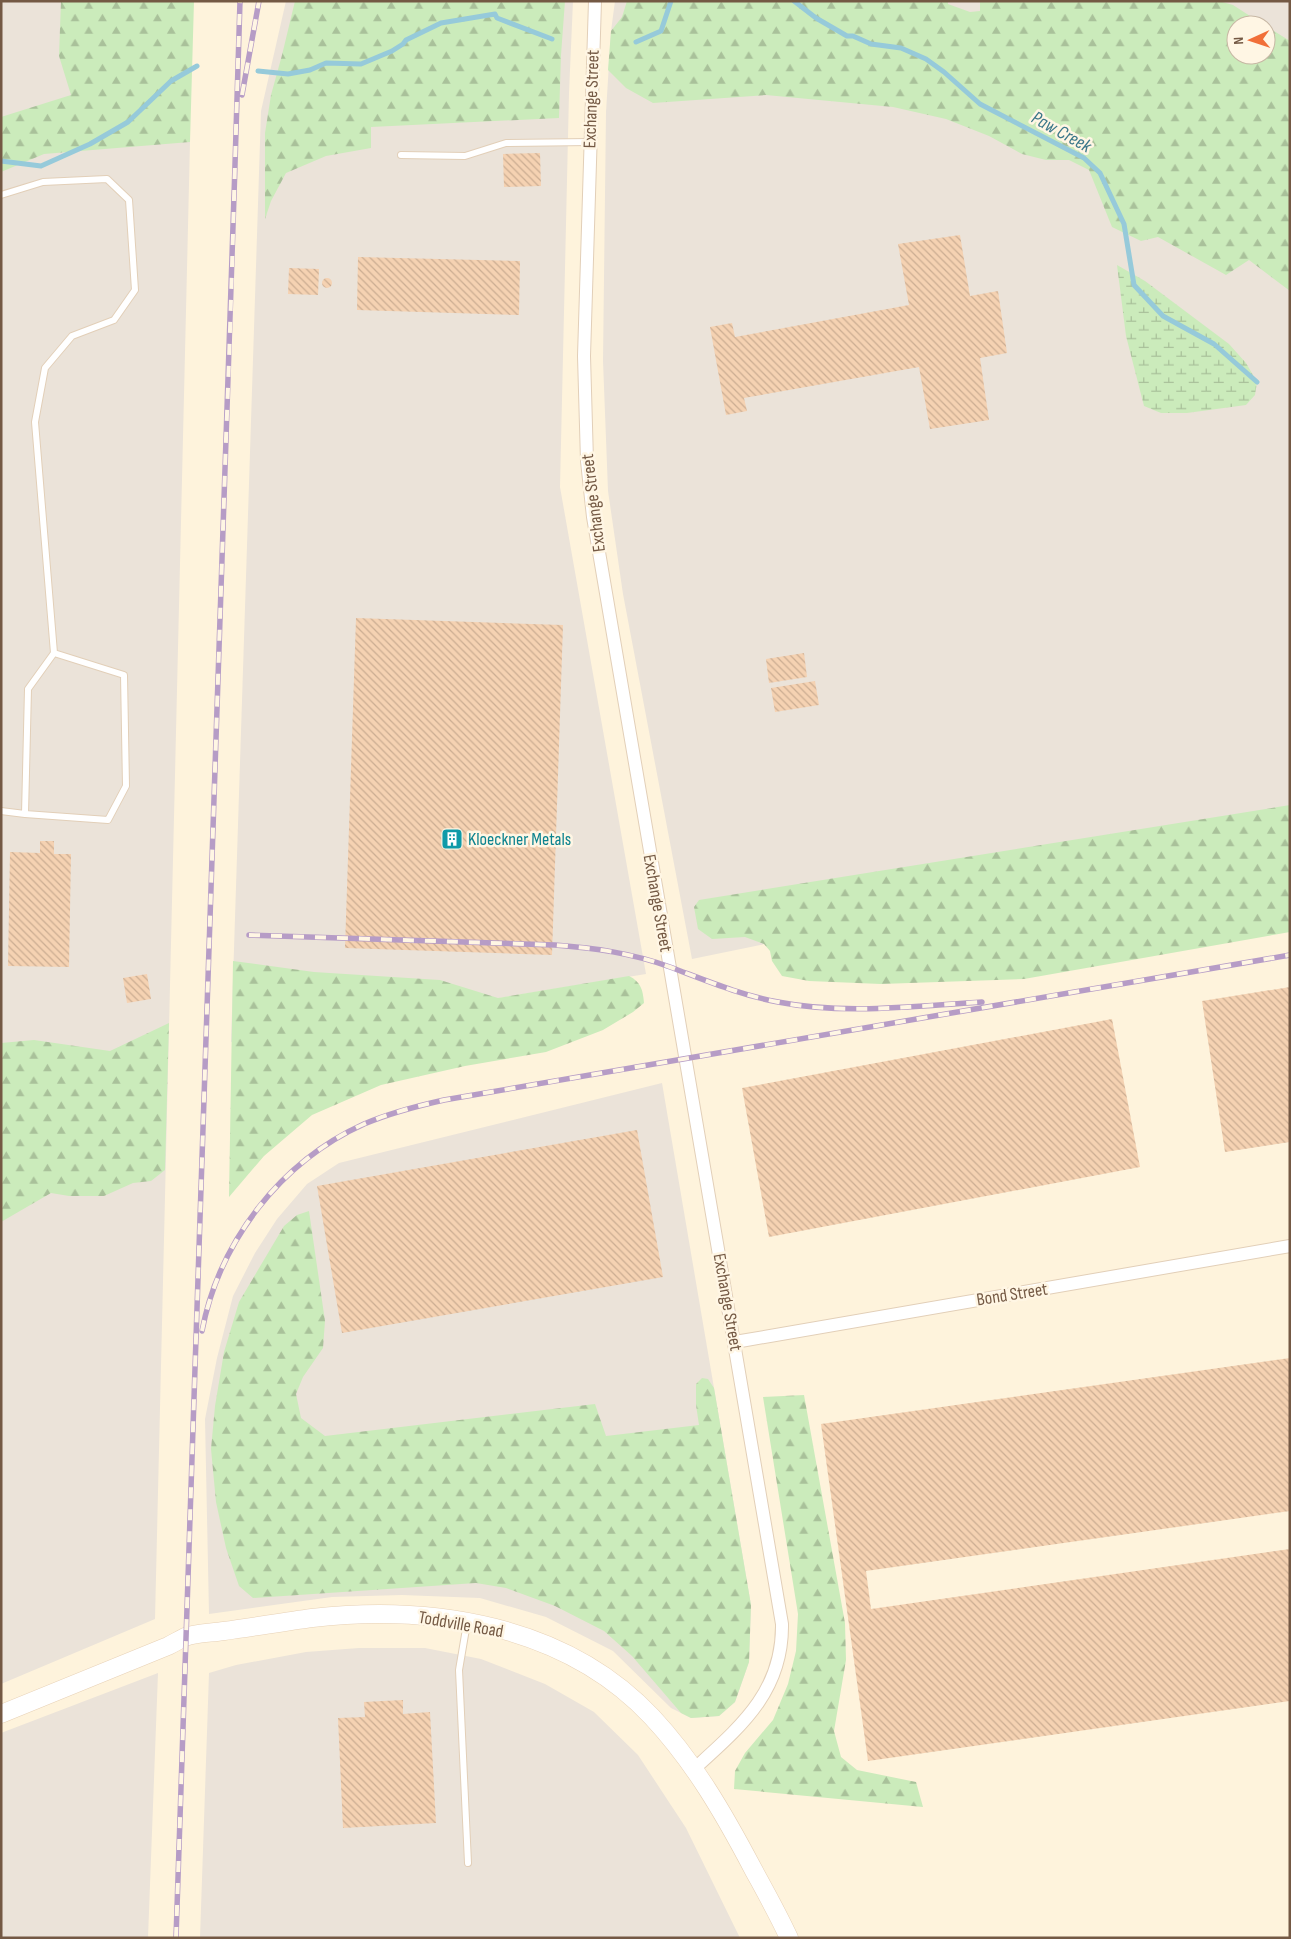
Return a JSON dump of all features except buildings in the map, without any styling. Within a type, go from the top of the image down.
[{"type":"street","name":"Exchange Street","points":[[595,1],[584,356],[586,452],[593,517],[735,1342],[779,1605],[782,1635],[775,1670],[757,1706],[740,1726],[694,1769]]},
{"type":"street","name":"Bond Street","points":[[735,1342],[1290,1246]]},
{"type":"street","name":"Toddville Road","points":[[1,1714],[186,1637],[276,1623],[355,1615],[412,1615],[468,1622],[519,1634],[560,1650],[590,1666],[644,1710],[680,1750],[710,1792],[736,1836],[789,1938]]},
{"type":"lane","points":[[402,155],[465,156],[506,143],[590,142]]},
{"type":"lane","points":[[1,195],[43,182],[107,179],[130,200],[135,290],[114,320],[72,336],[45,368],[35,422],[54,653],[28,689],[25,814]]},
{"type":"lane","points":[[1,812],[108,820],[126,786],[124,675],[54,653]]},
{"type":"lane","points":[[468,1622],[459,1670],[468,1863]]},
{"type":"shaded area","points":[[1,1],[129,1],[176,101],[190,142],[155,1619],[1,1684]]},
{"type":"shaded area","points":[[286,1],[573,1],[569,93],[560,487],[646,974],[231,1042],[261,111]]},
{"type":"shaded area","points":[[615,1],[1290,1],[1290,836],[692,959],[623,594],[608,491],[603,361],[606,112],[611,31]]},
{"type":"shaded area","points":[[662,1083],[751,1605],[749,1662],[735,1702],[719,1716],[691,1718],[671,1708],[613,1651],[546,1617],[480,1598],[402,1595],[332,1597],[209,1614],[205,1419],[217,1358],[233,1296],[255,1253],[277,1219],[307,1184],[339,1163]]},
{"type":"shaded area","points":[[359,1648],[425,1648],[481,1659],[545,1684],[594,1712],[638,1755],[686,1828],[740,1938],[200,1938],[209,1673],[236,1665],[306,1652]]},
{"type":"shaded area","points":[[158,1673],[148,1938],[1,1938],[1,1733]]},
{"type":"green space","points":[[61,1],[194,1],[190,142],[44,154],[1,172],[1,117],[71,95],[59,56]]},
{"type":"green space","points":[[295,1],[565,1],[559,118],[371,127],[371,148],[326,156],[286,173],[271,201],[265,219],[265,133],[271,95]]},
{"type":"green space","points":[[627,1],[948,1],[948,4],[970,12],[980,11],[980,1],[1219,1],[1233,5],[1248,15],[1226,15],[1226,65],[1276,65],[1276,32],[1290,41],[1290,291],[1249,260],[1226,275],[1158,237],[1141,241],[1112,227],[1089,170],[1069,160],[1046,160],[1022,154],[989,136],[946,119],[893,107],[766,95],[653,103],[626,88],[608,70],[611,31],[622,17]]},
{"type":"green space","points":[[1117,265],[1145,281],[1229,344],[1246,363],[1257,382],[1255,395],[1246,405],[1187,413],[1161,413],[1144,406],[1126,336]]},
{"type":"green space","points":[[1290,805],[1290,932],[1024,979],[881,984],[809,981],[782,976],[772,961],[770,951],[764,944],[745,937],[712,939],[698,929],[694,907],[699,900]]},
{"type":"green space","points":[[233,961],[314,972],[440,980],[498,998],[629,976],[641,987],[644,1003],[603,1030],[546,1052],[465,1066],[381,1085],[312,1115],[264,1156],[229,1197]]},
{"type":"green space","points":[[169,1023],[165,1170],[151,1181],[133,1183],[104,1196],[69,1196],[51,1193],[1,1222],[1,1043],[34,1040],[110,1051]]},
{"type":"green space","points":[[309,1211],[325,1321],[323,1348],[303,1377],[296,1394],[301,1418],[325,1436],[595,1404],[606,1436],[699,1425],[696,1405],[696,1384],[702,1378],[708,1379],[714,1388],[751,1605],[749,1662],[735,1702],[719,1716],[691,1718],[681,1713],[632,1656],[604,1631],[555,1606],[506,1588],[476,1583],[253,1598],[239,1586],[226,1548],[216,1502],[211,1449],[215,1406],[224,1352],[239,1302],[284,1226],[297,1215]]},
{"type":"green space","points":[[804,1395],[845,1623],[846,1660],[834,1731],[841,1757],[857,1770],[916,1782],[923,1807],[734,1789],[735,1771],[745,1753],[773,1720],[788,1684],[796,1651],[798,1614],[763,1397]]},
{"type":"waterway","points":[[636,42],[661,31],[671,1]]},
{"type":"waterway","name":"Paw Creek","points":[[794,1],[816,18],[847,36],[853,36],[871,44],[901,48],[926,59],[944,72],[980,104],[1084,158],[1100,173],[1124,224],[1134,285],[1163,316],[1214,344],[1257,382]]},
{"type":"waterway","points":[[258,71],[288,74],[310,70],[326,63],[361,64],[392,51],[406,40],[441,23],[495,14],[497,18],[552,39]]},
{"type":"waterway","points":[[1,161],[41,166],[90,144],[128,122],[171,81],[197,66]]},
{"type":"railway","points":[[176,1938],[240,1]]},
{"type":"railway","points":[[242,95],[259,1]]},
{"type":"railway","points":[[249,935],[555,945],[584,948],[641,958],[723,987],[778,1002],[803,1006],[854,1009],[982,1002]]},
{"type":"railway","points":[[202,1331],[210,1298],[223,1266],[239,1236],[258,1208],[280,1183],[306,1160],[334,1140],[384,1116],[444,1100],[1290,955]]},
{"type":"place","name":"Kloeckner Metals","points":[[452,839]]}]
